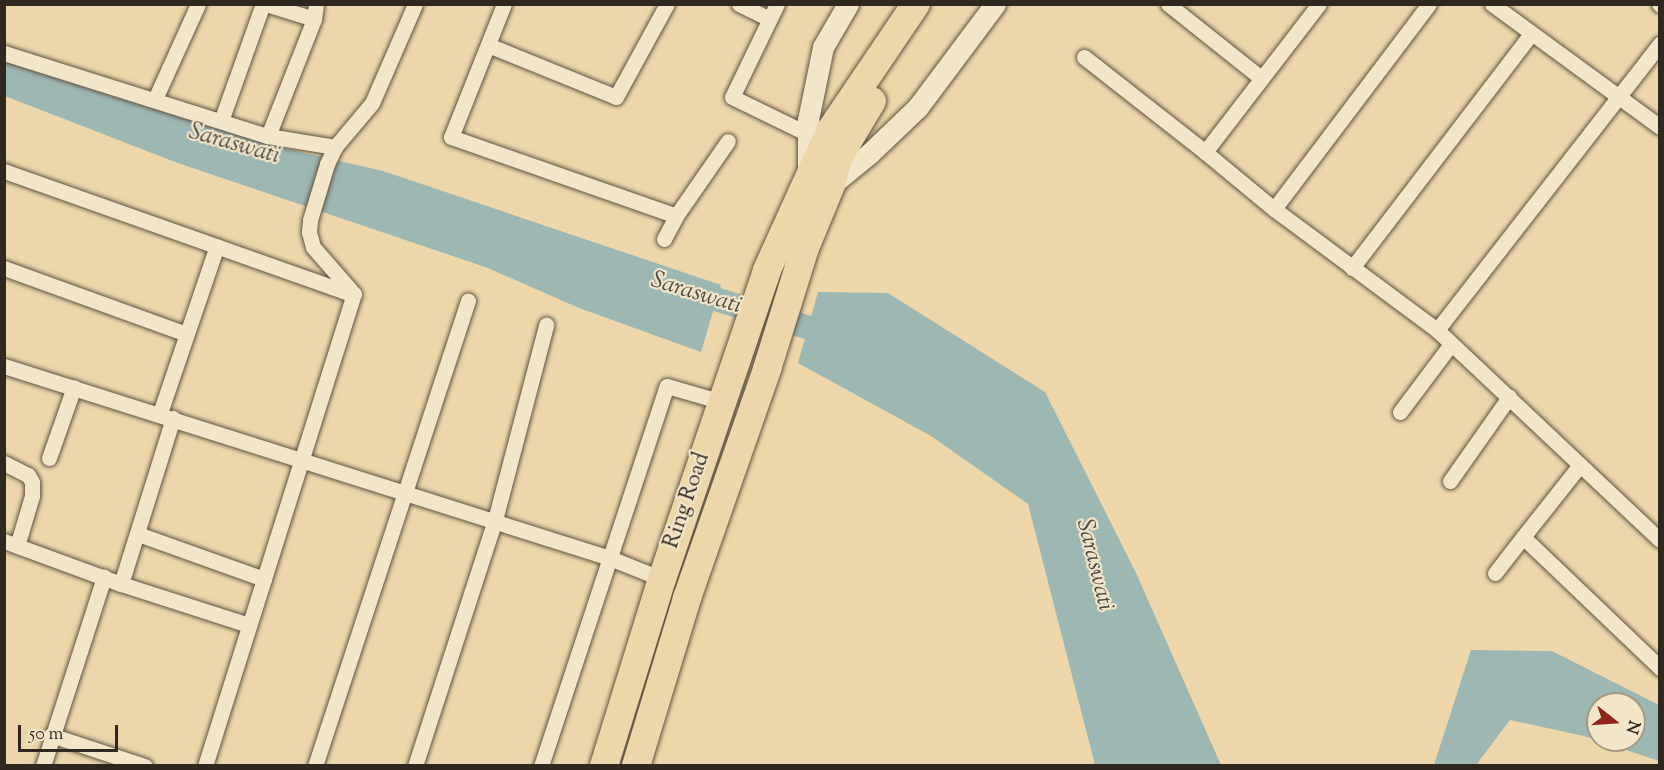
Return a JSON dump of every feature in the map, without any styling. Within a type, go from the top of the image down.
[{"type":"highway","points":[[636,765],[687,598],[767,369],[794,282],[793,243],[819,180],[830,131],[916,4]]},
{"type":"highway","points":[[819,180],[839,156],[898,60],[936,4]]},
{"type":"highway","name":"Ring Road","points":[[603,765],[662,579],[767,270],[793,243]]},
{"type":"street","points":[[155,99],[198,4]]},
{"type":"street","points":[[221,121],[265,4],[315,12],[268,136]]},
{"type":"street","points":[[504,4],[451,137],[676,216]]},
{"type":"street","points":[[488,45],[616,97],[667,4]]},
{"type":"street","points":[[740,4],[770,19]]},
{"type":"street","points":[[777,4],[732,97],[808,134]]},
{"type":"street","points":[[848,4],[823,47],[808,120],[808,134],[819,180],[870,153],[918,107],[995,4]]},
{"type":"street","points":[[1168,4],[1261,78]]},
{"type":"street","points":[[1205,153],[1319,4]]},
{"type":"street","points":[[1274,210],[1430,4]]},
{"type":"street","points":[[1492,4],[1621,96],[1659,127]]},
{"type":"street","points":[[354,294],[314,247],[309,232],[310,220],[327,164],[335,147],[372,103],[414,5]]},
{"type":"street","points":[[1352,268],[1531,34]]},
{"type":"street","points":[[1437,330],[1621,96],[1659,44]]},
{"type":"street","points":[[4,53],[268,136],[335,147]]},
{"type":"street","points":[[1084,57],[1274,210],[1437,330],[1659,540]]},
{"type":"street","points":[[664,239],[676,216],[728,141]]},
{"type":"street","points":[[4,171],[354,294]]},
{"type":"street","points":[[121,584],[138,534],[186,334],[217,246]]},
{"type":"street","points":[[4,268],[186,334]]},
{"type":"street","points":[[205,765],[354,294]]},
{"type":"street","points":[[315,765],[468,301]]},
{"type":"street","points":[[415,765],[495,520],[546,325]]},
{"type":"street","points":[[1400,412],[1451,344]]},
{"type":"street","points":[[4,366],[495,520],[610,558],[662,579]]},
{"type":"street","points":[[541,765],[667,386],[722,402]]},
{"type":"street","points":[[50,458],[74,387]]},
{"type":"street","points":[[1450,481],[1509,397]]},
{"type":"street","points":[[4,463],[28,475],[32,482],[32,496],[11,544],[121,584],[249,625]]},
{"type":"street","points":[[1495,573],[1580,465]]},
{"type":"street","points":[[138,534],[264,579]]},
{"type":"street","points":[[1523,537],[1659,668]]},
{"type":"street","points":[[43,765],[104,577]]},
{"type":"street","points":[[51,735],[145,765]]},
{"type":"water","points":[[4,57],[278,147],[383,171],[721,285],[701,352],[579,308],[488,268],[175,162],[5,96]]},
{"type":"water","points":[[818,292],[888,293],[1045,392],[1136,573],[1221,765],[1095,765],[1028,504],[931,436],[798,363]]},
{"type":"water","points":[[1471,650],[1552,651],[1633,692],[1586,692],[1586,737],[1510,720],[1476,765],[1434,765]]},
{"type":"water","points":[[1646,698],[1659,705],[1659,761],[1632,752],[1646,752]]},
{"type":"waterway","name":"Saraswati","points":[[686,290],[839,337]]}]
